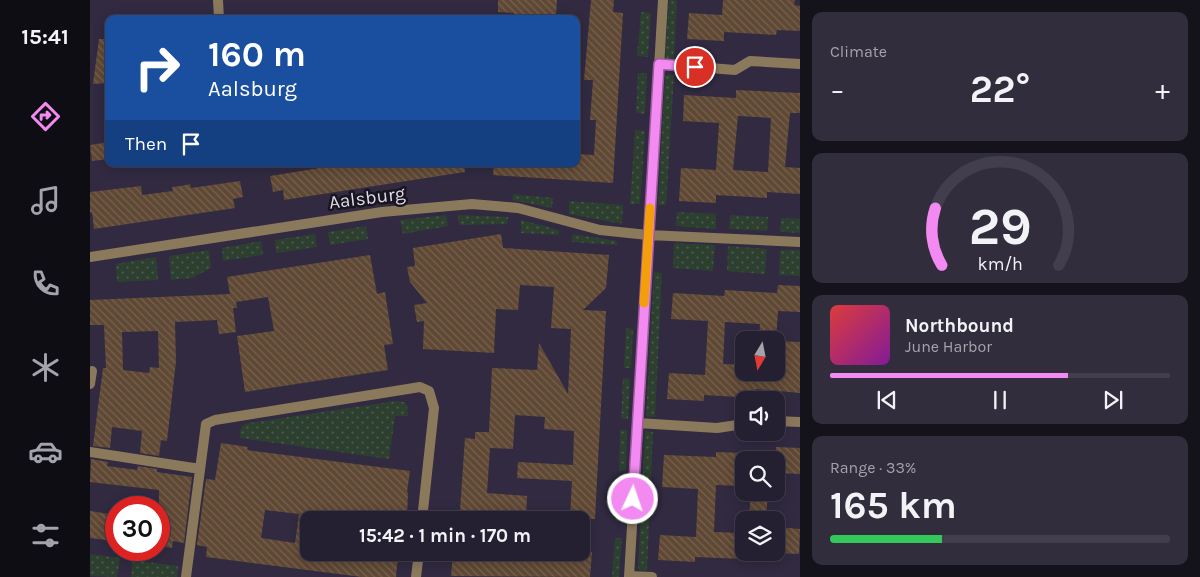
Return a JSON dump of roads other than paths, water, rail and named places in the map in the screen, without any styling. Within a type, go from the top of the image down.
[{"type":"street","points":[[218,0],[219,15]]},
{"type":"street","points":[[652,577],[629,576],[663,0]]},
{"type":"street","points":[[659,64],[735,70],[750,61],[800,64]]},
{"type":"street","name":"Aalsburg","points":[[90,257],[382,212],[472,204],[518,208],[600,230],[800,242]]},
{"type":"street","points":[[90,384],[92,371]]},
{"type":"street","points":[[186,577],[206,424],[215,420],[420,387],[429,391],[434,408],[423,511]]},
{"type":"street","points":[[785,421],[800,422]]},
{"type":"street","points":[[638,423],[717,428],[735,425]]},
{"type":"street","points":[[90,452],[200,468]]},
{"type":"street","points":[[416,577],[417,561]]}]
